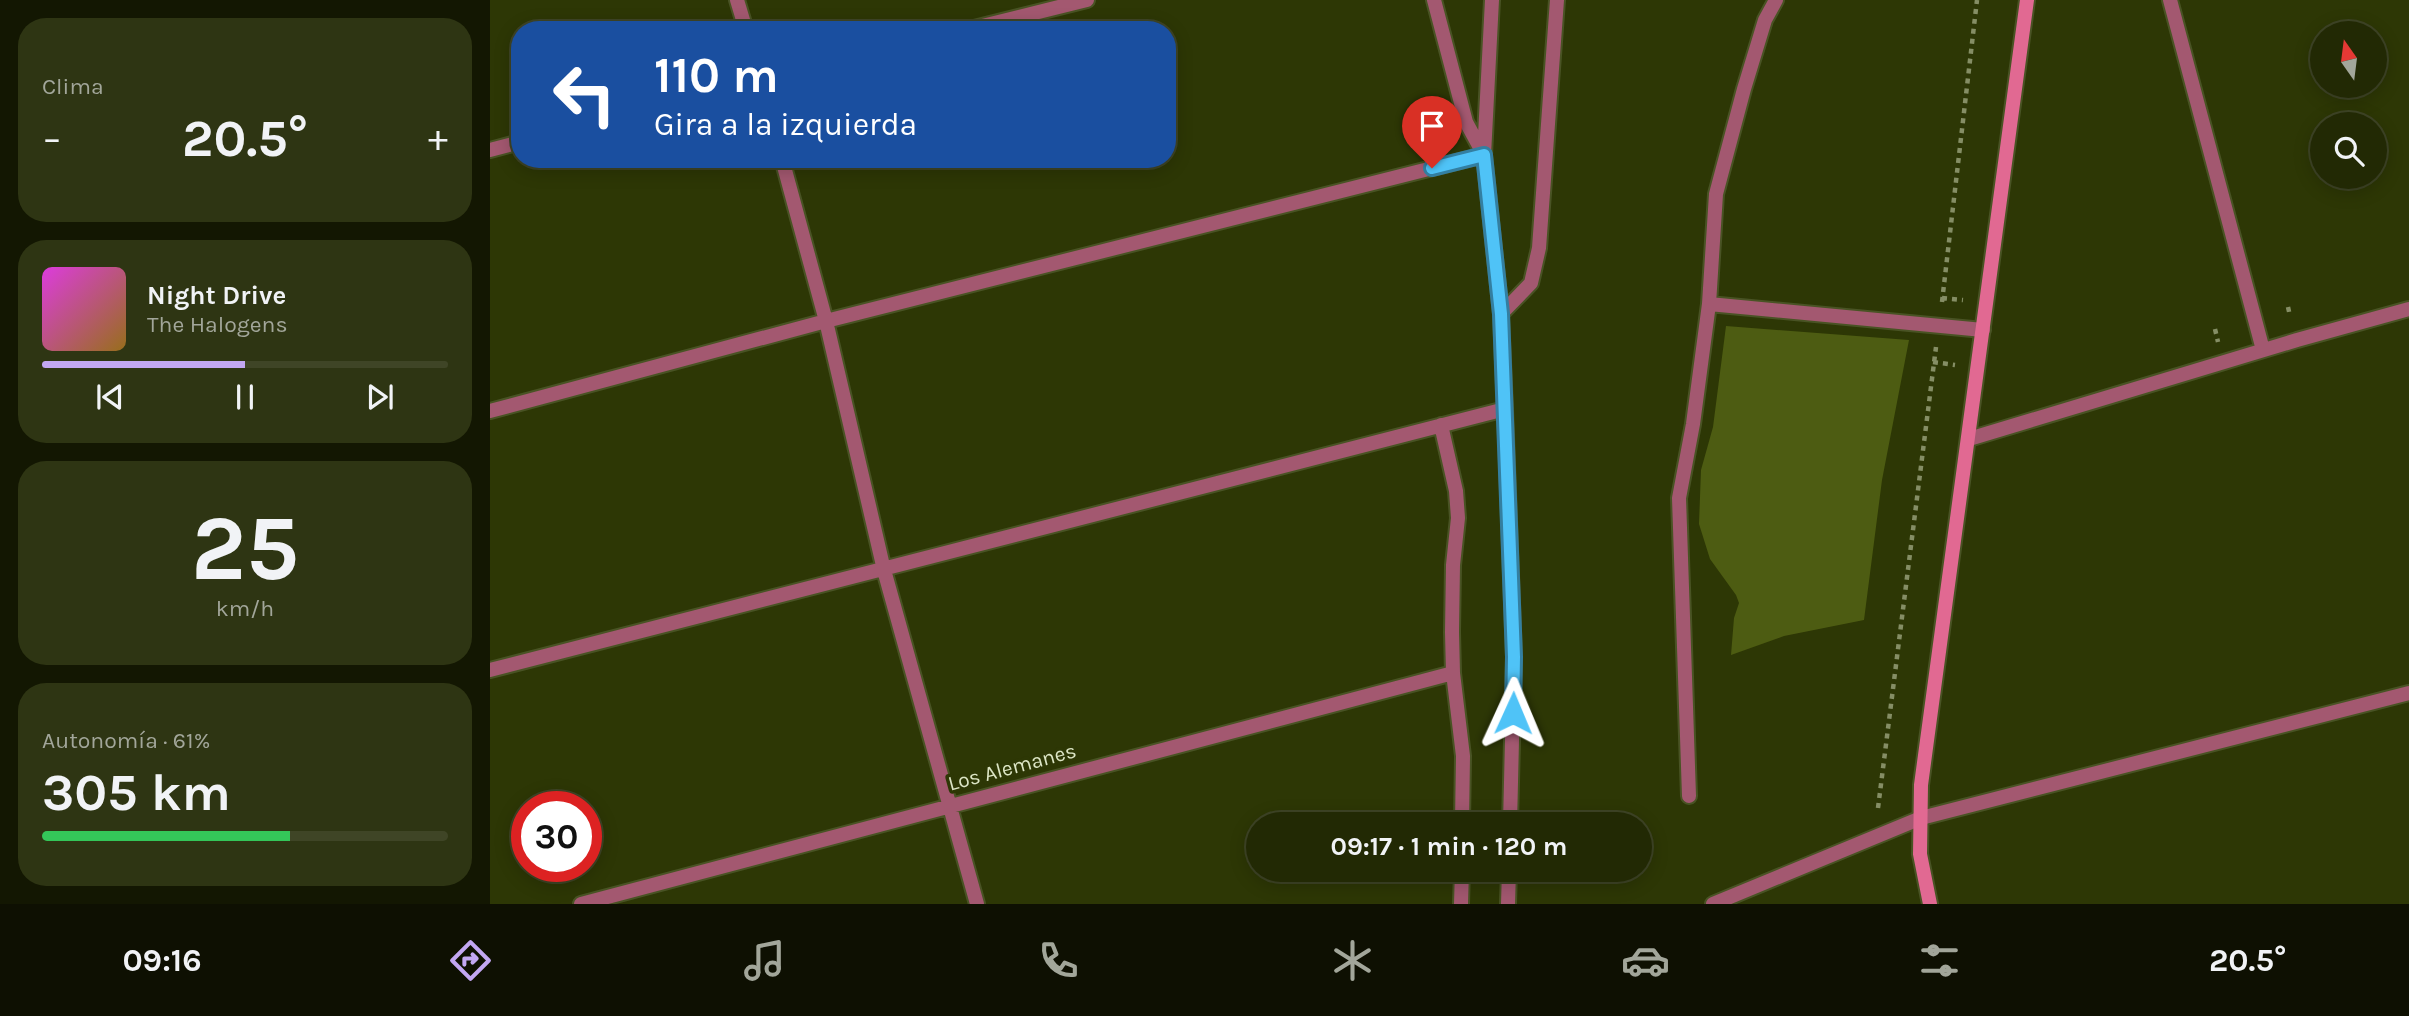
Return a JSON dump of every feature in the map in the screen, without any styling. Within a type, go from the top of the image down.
[{"type":"street","points":[[737,0],[743,21]]},
{"type":"street","points":[[1002,21],[1087,0]]},
{"type":"street","points":[[1434,0],[1466,122],[1484,155]]},
{"type":"street","points":[[1492,0],[1484,155],[1501,314],[1506,409],[1514,657],[1510,812]]},
{"type":"street","points":[[1501,314],[1531,284],[1539,248],[1558,0]]},
{"type":"street","points":[[1689,796],[1679,498],[1693,424],[1709,304],[1717,194],[1744,89],[1765,20],[1776,0]]},
{"type":"street","points":[[1930,904],[1920,853],[1922,785],[2027,0]]},
{"type":"street","points":[[2170,0],[2263,350]]},
{"type":"street","points":[[490,150],[511,144]]},
{"type":"street","points":[[490,411],[826,321],[1484,155]]},
{"type":"street","points":[[784,168],[826,321],[884,570],[977,904]]},
{"type":"street","points":[[1709,304],[1983,330]]},
{"type":"street","points":[[1969,439],[2409,309]]},
{"type":"street","points":[[490,670],[1506,409]]},
{"type":"street","points":[[1441,425],[1456,491],[1458,518],[1453,565],[1453,673],[1463,756],[1462,812]]},
{"type":"street","name":"Los Alemanes","points":[[582,904],[1453,673]]},
{"type":"street","points":[[1713,904],[1921,818],[2409,694]]},
{"type":"street","points":[[1461,904],[1462,882]]},
{"type":"street","points":[[1508,904],[1509,882]]},
{"type":"path","points":[[1964,300],[1942,298],[1977,0]]},
{"type":"path","points":[[1878,808],[1936,344]]},
{"type":"path","points":[[1933,362],[1955,365]]},
{"type":"green space","points":[[1726,326],[1909,340],[1882,480],[1864,620],[1784,636],[1731,655],[1734,618],[1739,603],[1710,559],[1699,524],[1701,470],[1713,427]]},
{"type":"route","points":[[1432,168],[1484,155],[1501,314],[1506,409],[1514,657],[1513,713]]}]
